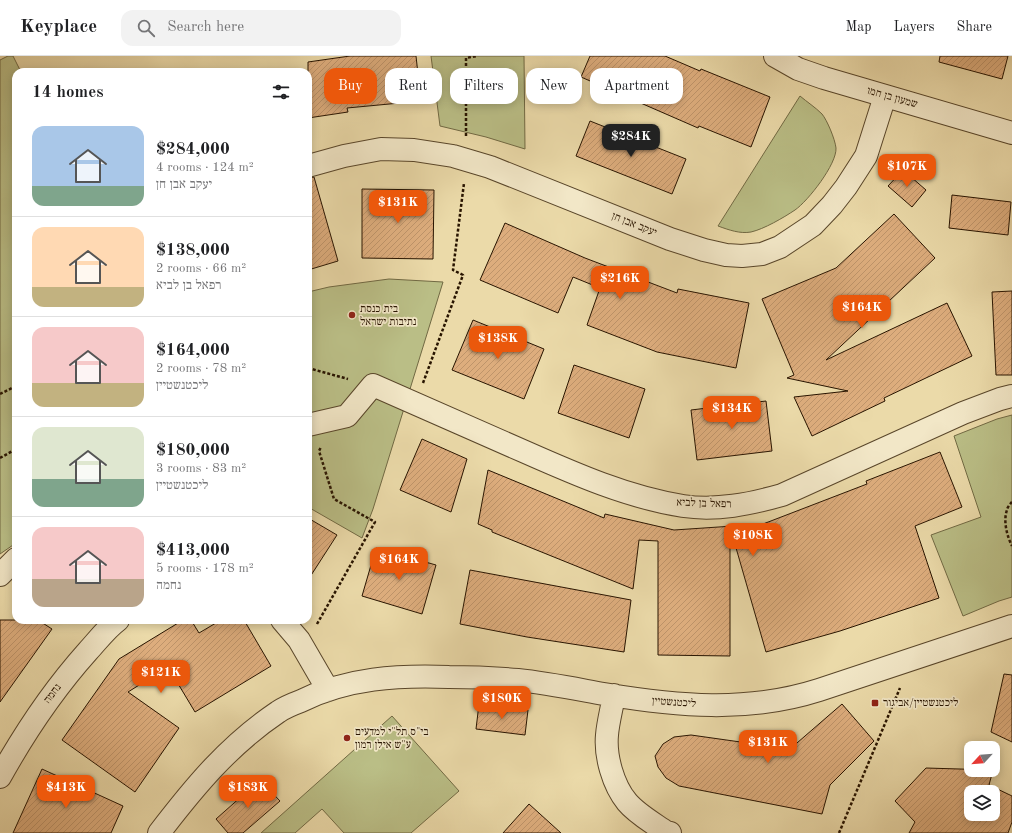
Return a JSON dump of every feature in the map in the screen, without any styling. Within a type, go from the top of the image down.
[{"type":"street","name":"שמעון בן חמו","points":[[775,56],[798,69],[1012,133]]},
{"type":"street","name":"יעקב אבן חן","points":[[312,165],[344,156],[381,149],[414,150],[453,156],[490,167],[670,239],[704,250],[737,256],[762,254],[780,247],[795,238],[813,225],[832,205],[846,187],[866,156],[885,96]]},
{"type":"street","name":"רפאל בן לביא","points":[[374,385],[590,480],[640,497],[685,506],[722,507],[752,504],[782,495],[963,413],[1012,396]]},
{"type":"street","points":[[312,424],[347,416],[374,385]]},
{"type":"street","points":[[0,575],[12,564]]},
{"type":"street","name":"נחמה","points":[[0,777],[16,748],[71,670],[114,624]]},
{"type":"street","points":[[285,624],[299,640],[328,690]]},
{"type":"street","name":"ליכטנשטיין","points":[[159,833],[214,765],[240,740],[279,711],[312,695],[356,682],[387,677],[423,676],[519,680],[649,701],[681,704],[731,705],[774,702],[797,697],[1012,626]]},
{"type":"street","points":[[614,695],[607,736],[608,758],[614,779],[626,802],[641,815],[670,833]]},
{"type":"path","points":[[415,404],[463,275],[453,270],[467,160],[466,58],[477,56]]},
{"type":"path","points":[[312,369],[374,385]]},
{"type":"path","points":[[0,394],[12,388]]},
{"type":"path","points":[[304,648],[375,522],[334,499],[319,451],[333,419]]},
{"type":"path","points":[[0,458],[12,451]]},
{"type":"path","points":[[1012,502],[1006,510],[1006,524],[1008,538],[1012,545]]},
{"type":"path","points":[[839,833],[913,659]]},
{"type":"green space","points":[[8,56],[13,56],[19,68],[12,68],[12,546],[0,554],[0,60]]},
{"type":"green space","points":[[431,56],[524,56],[525,149],[486,137],[440,126],[437,104],[442,104],[442,68],[433,68]]},
{"type":"green space","points":[[800,96],[822,114],[832,135],[836,148],[832,163],[821,182],[807,199],[795,210],[779,220],[756,231],[734,231],[718,226]]},
{"type":"green space","points":[[389,279],[443,282],[373,509],[362,538],[312,509],[312,291],[329,287]]},
{"type":"green space","points":[[1012,415],[1012,597],[963,616],[931,535],[981,517],[954,436],[997,419]]},
{"type":"green space","points":[[392,716],[459,791],[411,833],[344,833],[322,809],[295,833],[261,833]]},
{"type":"building","points":[[350,56],[416,56],[417,68],[385,68],[385,104],[389,104],[347,108],[348,112],[312,117],[312,68],[308,68],[308,62]]},
{"type":"building","points":[[590,56],[665,56],[700,71],[701,69],[770,97],[751,147],[699,126],[698,128],[643,104],[683,104],[683,68],[590,68],[590,81],[582,77]]},
{"type":"building","points":[[940,56],[1008,56],[1002,79],[939,62]]},
{"type":"building","points":[[590,121],[686,159],[672,194],[576,156]]},
{"type":"building","points":[[903,170],[926,190],[912,207],[888,186]]},
{"type":"building","points":[[312,177],[314,177],[338,261],[312,269]]},
{"type":"building","points":[[362,189],[434,190],[433,259],[362,258]]},
{"type":"building","points":[[952,195],[1011,202],[1008,235],[949,228]]},
{"type":"building","points":[[894,214],[935,258],[826,360],[947,303],[972,356],[884,398],[885,401],[812,436],[794,397],[848,391],[787,378],[794,375],[762,299],[836,268]]},
{"type":"building","points":[[505,223],[585,258],[677,293],[678,289],[749,303],[736,368],[657,352],[587,325],[600,288],[573,277],[558,313],[480,280]]},
{"type":"building","points":[[1012,291],[1012,375],[996,375],[992,292]]},
{"type":"building","points":[[473,320],[544,349],[524,399],[452,370]]},
{"type":"building","points":[[574,365],[645,389],[629,438],[558,413]]},
{"type":"building","points":[[766,401],[772,451],[697,460],[691,410]]},
{"type":"building","points":[[422,439],[467,459],[451,512],[400,490]]},
{"type":"building","points":[[940,452],[962,507],[915,526],[939,598],[840,631],[766,652],[730,527],[730,656],[658,655],[658,541],[639,540],[633,589],[492,532],[492,530],[478,524],[488,470],[604,518],[605,514],[674,530],[763,524],[867,484],[866,481]]},
{"type":"building","points":[[312,520],[337,535],[312,574]]},
{"type":"building","points":[[376,548],[436,565],[422,614],[362,596]]},
{"type":"building","points":[[470,570],[631,600],[624,652],[527,637],[460,624]]},
{"type":"building","points":[[0,620],[12,620],[12,624],[44,624],[52,629],[0,702]]},
{"type":"building","points":[[176,624],[193,624],[199,633],[214,624],[246,624],[271,666],[195,712],[168,667],[128,692],[179,728],[135,792],[62,740],[119,659]]},
{"type":"building","points":[[1004,674],[1012,675],[1012,742],[991,732]]},
{"type":"building","points":[[479,704],[528,710],[525,735],[476,729]]},
{"type":"building","points":[[842,704],[874,741],[830,785],[822,814],[679,786],[666,778],[658,767],[655,756],[663,744],[674,737],[691,735],[790,749]]},
{"type":"building","points":[[926,768],[964,769],[964,777],[991,777],[989,785],[964,785],[964,821],[1000,821],[1000,790],[1012,796],[1012,822],[1008,833],[909,833],[915,822],[895,801]]},
{"type":"building","points":[[42,769],[123,806],[111,833],[13,833]]},
{"type":"building","points":[[260,780],[280,801],[243,833],[228,833],[216,819]]},
{"type":"building","points":[[529,804],[561,833],[503,833]]},
{"type":"place","name":"בית כנסת נתיבות ישראל","points":[[352,315]]},
{"type":"place","name":"ליכטנשטיין/אביגור","points":[[875,703]]},
{"type":"place","name":"בי\"ס תל\"י למדעים ע\"ש אילן רמון","points":[[347,738]]}]
